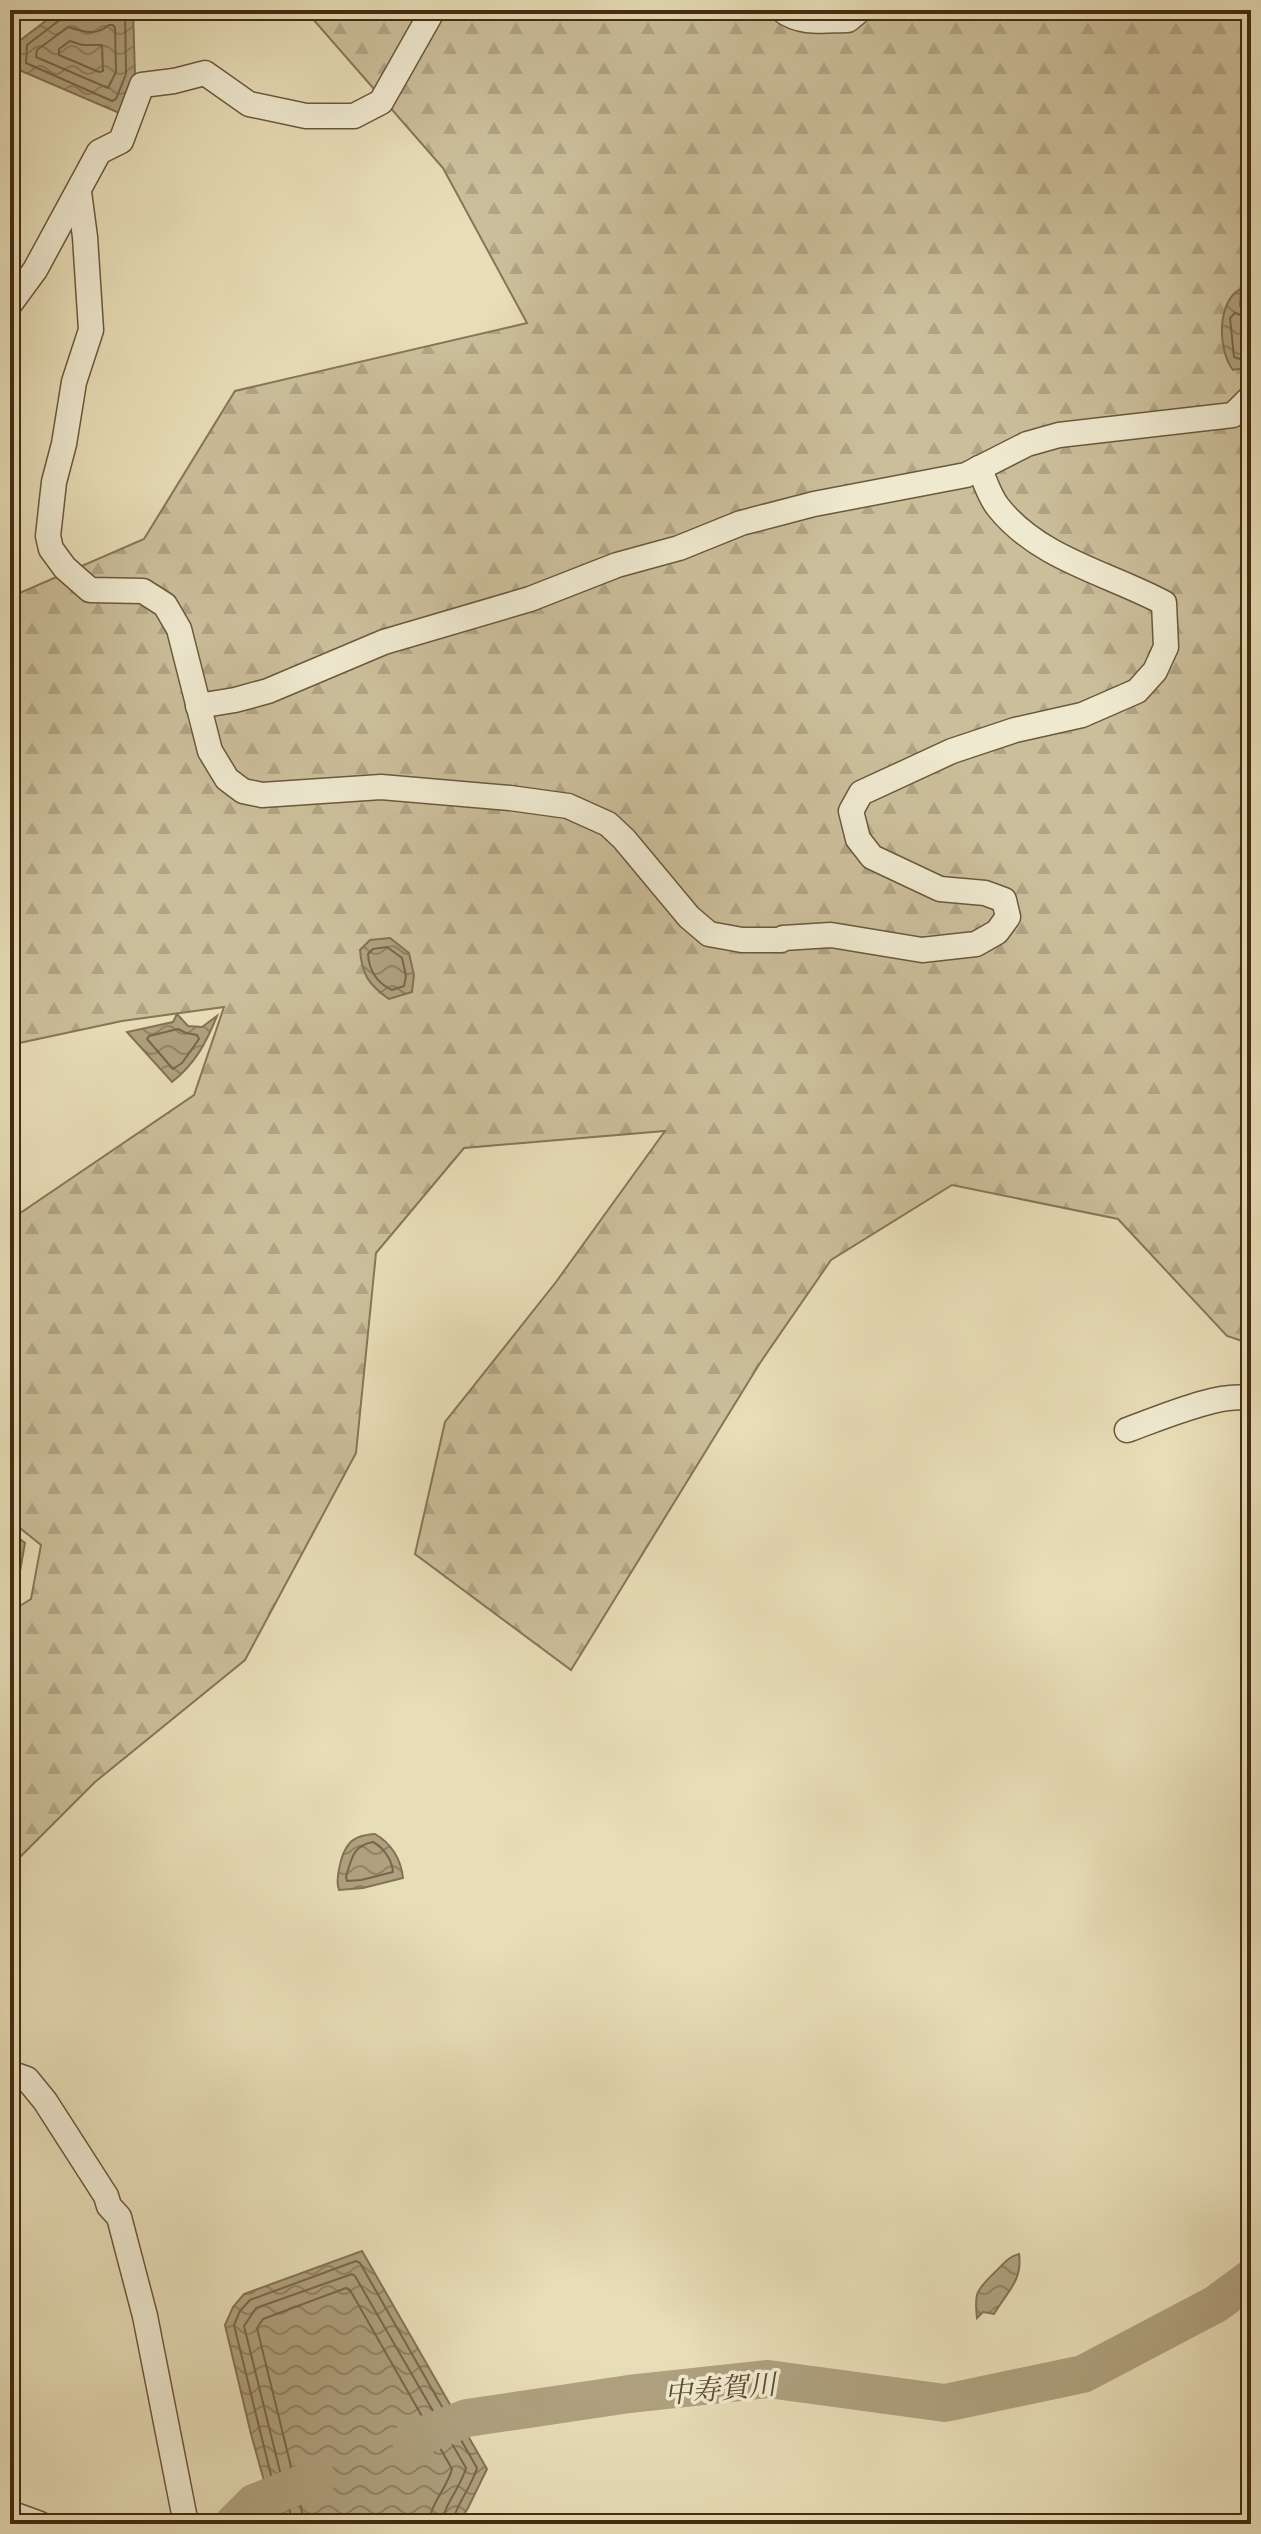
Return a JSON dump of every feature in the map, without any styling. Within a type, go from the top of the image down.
[{"type":"street","points":[[10,304],[35,270],[99,152],[121,141],[142,85],[205,73],[249,104],[306,116],[354,116],[381,102],[433,10]]},
{"type":"street","points":[[782,10],[806,20],[848,20],[860,10]]},
{"type":"street","points":[[79,192],[91,330],[74,382],[54,482],[48,536],[51,549],[65,568],[90,590],[143,591],[165,605],[179,629],[210,751],[227,779],[243,791],[262,795],[381,787],[568,806],[608,824],[616,831],[689,917],[709,934],[742,940],[831,935],[922,950],[976,944],[997,932],[1008,917],[1004,900],[985,893],[940,889],[872,857],[858,839],[851,811],[861,793],[952,751],[1015,730],[1082,715],[1137,691],[1155,671],[1166,647],[1164,603],[1068,562],[1016,527],[995,505],[979,468]]},
{"type":"street","points":[[198,706],[268,691],[384,642],[530,599],[617,565],[679,548],[741,523],[814,504],[966,475],[1027,444],[1059,435],[1233,415],[1251,397]]},
{"type":"street","points":[[1127,1430],[1207,1401],[1243,1396],[1251,1400]]},
{"type":"street","points":[[10,2073],[27,2079],[45,2101],[106,2196],[109,2206],[119,2217],[145,2316],[186,2524]]},
{"type":"street","points":[[10,2513],[40,2524]]},
{"type":"green space","points":[[305,10],[1251,10],[1251,1344],[1227,1336],[1118,1219],[952,1185],[831,1260],[760,1363],[571,1670],[415,1554],[445,1422],[556,1282],[665,1131],[464,1148],[376,1253],[356,1453],[245,1660],[95,1782],[10,1867],[10,1612],[31,1599],[41,1545],[10,1520],[10,1220],[194,1095],[224,1007],[122,1021],[10,1045],[10,608],[15,595],[144,539],[235,391],[527,323],[443,168]]},
{"type":"water","points":[[60,10],[78,10],[86,15],[133,10],[135,75],[119,113],[10,66],[18,59],[18,42]]},
{"type":"water","points":[[1241,289],[1240,306],[1251,311],[1250,340],[1244,368],[1233,370],[1224,351],[1222,327],[1227,304]]},
{"type":"water","points":[[390,938],[409,953],[414,975],[412,992],[389,999],[368,979],[360,950],[370,940]]},
{"type":"water","points":[[177,1014],[188,1026],[202,1027],[217,1016],[199,1052],[172,1082],[127,1032],[173,1022]]},
{"type":"water","points":[[11,1532],[25,1543],[17,1588],[10,1581]]},
{"type":"water","points":[[375,1834],[394,1852],[403,1878],[363,1888],[339,1890],[338,1873],[346,1848],[357,1838]]},
{"type":"water","points":[[362,2251],[487,2469],[458,2524],[276,2524],[225,2325],[233,2307],[244,2294]]},
{"type":"water","points":[[1019,2254],[1019,2271],[1009,2292],[994,2314],[983,2312],[977,2318],[976,2302],[980,2288],[1005,2262]]},
{"type":"waterway","name":"中寿賀川","points":[[411,2440],[467,2418],[629,2394],[768,2379],[945,2403],[1083,2374],[1216,2304],[1251,2278]]},
{"type":"waterway","name":"中寿賀川","points":[[233,2524],[254,2503],[317,2478]]}]
